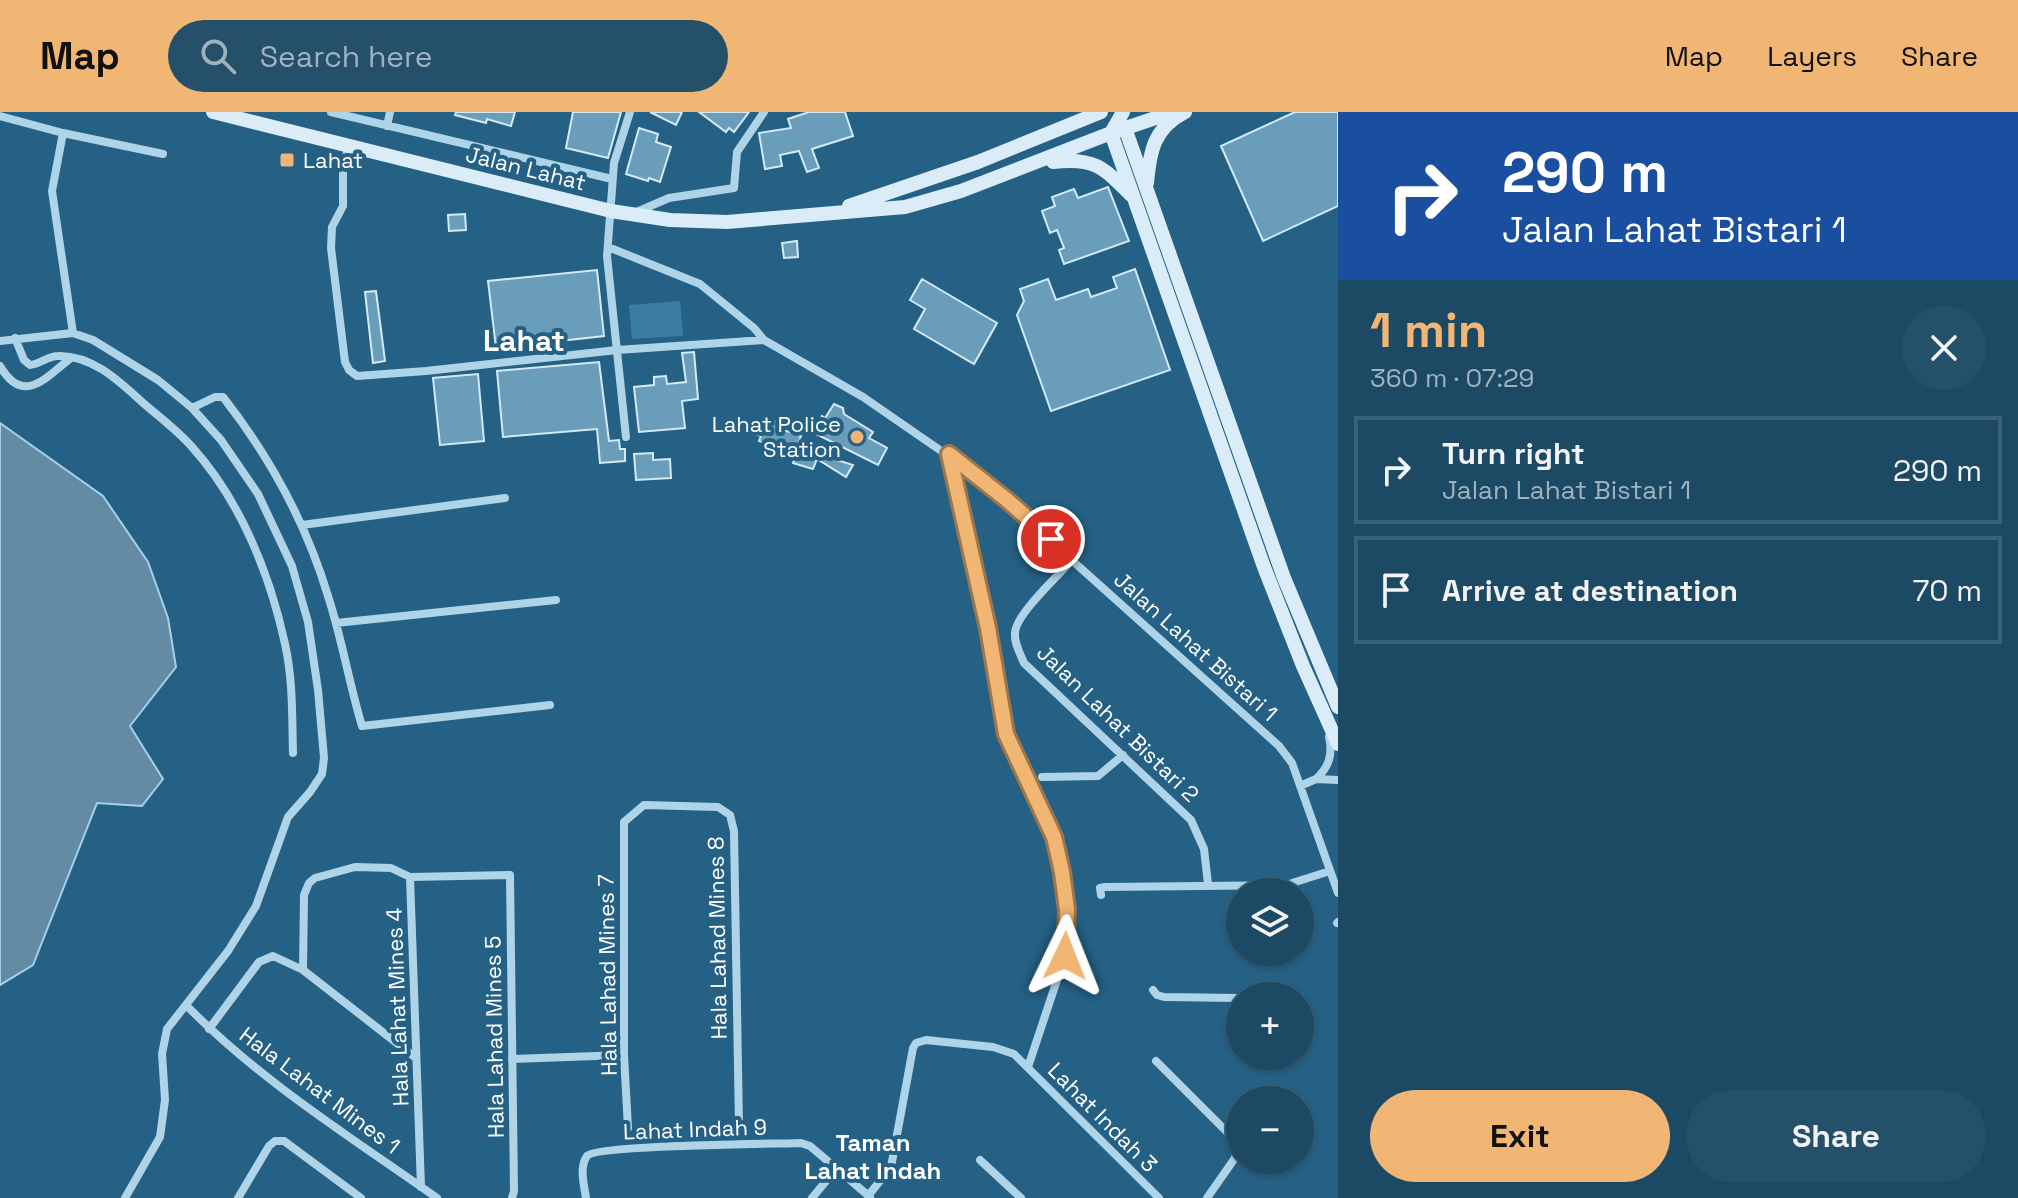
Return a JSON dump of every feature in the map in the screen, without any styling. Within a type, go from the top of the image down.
[{"type":"main road","name":"Jalan Lahat","points":[[213,112],[611,211],[670,220],[727,222],[905,207],[961,191],[1033,165],[1117,129],[1173,112]]},
{"type":"main road","name":"Jalan Lahat","points":[[834,211],[978,162],[1101,112]]},
{"type":"main road","points":[[1123,112],[1117,129],[1134,198],[1264,567],[1338,744]]},
{"type":"main road","points":[[1147,187],[1153,142],[1171,119],[1185,112]]},
{"type":"main road","points":[[898,188],[1006,158],[1089,124],[1098,122],[1117,129],[1147,187],[1284,578],[1338,707]]},
{"type":"main road","points":[[1033,165],[1075,159],[1093,162],[1134,198]]},
{"type":"street","points":[[331,112],[612,179]]},
{"type":"street","points":[[387,126],[390,112]]},
{"type":"street","points":[[626,437],[608,247],[614,163],[630,112]]},
{"type":"street","points":[[631,214],[669,198],[734,188],[737,152],[764,112]]},
{"type":"street","points":[[0,116],[163,154]]},
{"type":"street","points":[[63,133],[52,191],[73,333]]},
{"type":"street","points":[[348,147],[343,172],[343,206],[332,227],[331,248],[345,362],[357,376],[617,350],[764,340]]},
{"type":"street","name":"Jalan Lahat Bistari 1","points":[[608,247],[700,284],[745,320],[764,340],[863,397],[949,454],[1007,500],[1279,746],[1292,763],[1338,893]]},
{"type":"street","points":[[0,341],[73,333],[121,356],[158,380],[192,408],[221,440],[258,494],[292,566],[308,622],[318,690],[324,758],[322,774],[288,817],[256,906],[228,951],[167,1029],[162,1054],[165,1100],[160,1137],[125,1198]]},
{"type":"street","points":[[15,338],[24,360],[30,365],[58,356],[92,363],[136,396],[191,445],[225,493],[264,569],[276,610],[287,659],[293,753]]},
{"type":"street","points":[[0,366],[11,381],[25,386],[40,384],[71,358]]},
{"type":"street","points":[[192,408],[215,397],[223,397],[275,472],[311,546],[336,623],[362,726],[550,705]]},
{"type":"street","points":[[812,1198],[836,1169],[870,1197],[891,1167],[916,1043],[926,1040],[1005,1049],[1024,1064],[1065,956],[1067,910],[1054,837],[1006,734],[988,628],[949,454]]},
{"type":"street","points":[[302,525],[505,498]]},
{"type":"street","name":"Jalan Lahat Bistari 2","points":[[1073,559],[1023,614],[1014,629],[1016,645],[1024,663],[1185,813],[1197,828],[1207,860],[1208,884]]},
{"type":"street","points":[[336,623],[556,600]]},
{"type":"street","points":[[1300,786],[1316,779],[1324,771],[1331,752],[1323,714]]},
{"type":"street","points":[[1042,777],[1098,776],[1123,755]]},
{"type":"street","points":[[1316,779],[1338,780]]},
{"type":"street","name":"Hala Lahad Mines 8","points":[[624,822],[634,810],[644,805],[718,807],[730,815],[734,831],[739,1126]]},
{"type":"street","name":"Hala Lahad Mines 7","points":[[624,822],[624,1055],[628,1128]]},
{"type":"street","points":[[303,970],[304,895],[309,883],[324,875],[355,867],[391,868],[410,877]]},
{"type":"street","points":[[1101,895],[1100,888],[1105,887],[1286,885],[1330,871]]},
{"type":"street","name":"Hala Lahat Mines 4","points":[[421,1187],[410,877],[510,875]]},
{"type":"street","name":"Hala Lahad Mines 5","points":[[510,875],[512,1198]]},
{"type":"street","points":[[209,1029],[265,957],[273,956],[303,970],[416,1058]]},
{"type":"street","points":[[1153,990],[1164,997],[1226,998]]},
{"type":"street","name":"Hala Lahat Mines 1","points":[[186,1005],[209,1029],[245,1058],[437,1198]]},
{"type":"street","points":[[512,1059],[624,1055]]},
{"type":"street","points":[[1156,1061],[1226,1131],[1236,1145],[1235,1158],[1207,1198]]},
{"type":"street","name":"Lahat Indah 3","points":[[1024,1064],[1159,1198]]},
{"type":"street","points":[[238,1198],[269,1146],[275,1141],[284,1141],[359,1198]]},
{"type":"street","name":"Lahat Indah 9","points":[[586,1198],[583,1170],[586,1158],[592,1152],[629,1148],[801,1143],[810,1146],[836,1169]]},
{"type":"street","points":[[980,1160],[1021,1198]]},
{"type":"shaded area","points":[[680,301],[683,336],[632,339],[629,305]]},
{"type":"shaded area","points":[[0,423],[103,496],[148,562],[168,618],[176,667],[130,726],[163,779],[142,806],[97,803],[33,965],[0,985]]},
{"type":"building","points":[[456,112],[515,112],[511,126],[487,119],[486,123],[455,115]]},
{"type":"building","points":[[573,112],[621,112],[608,158],[566,148]]},
{"type":"building","points":[[650,112],[682,112],[676,125]]},
{"type":"building","points":[[699,112],[749,112],[734,132],[729,128],[726,132]]},
{"type":"building","points":[[809,112],[845,112],[853,136],[812,149],[819,168],[807,172],[799,151],[780,155],[782,166],[765,169],[759,133],[791,128],[788,119]]},
{"type":"building","points":[[1295,112],[1338,112],[1338,206],[1263,241],[1221,146]]},
{"type":"building","points":[[639,128],[658,134],[656,142],[671,147],[660,182],[626,174]]},
{"type":"building","points":[[1108,187],[1129,241],[1064,264],[1059,250],[1064,248],[1057,230],[1050,233],[1042,211],[1055,206],[1052,197],[1074,189],[1078,198]]},
{"type":"building","points":[[465,214],[466,230],[449,231],[448,215]]},
{"type":"building","points":[[797,241],[798,257],[784,258],[782,243]]},
{"type":"building","points":[[1135,269],[1170,370],[1051,411],[1017,315],[1024,301],[1020,289],[1048,279],[1056,300],[1088,289],[1091,297],[1117,288],[1113,277]]},
{"type":"building","points":[[597,270],[604,336],[496,348],[488,281]]},
{"type":"building","points":[[922,279],[997,323],[974,364],[914,329],[925,309],[910,300]]},
{"type":"building","points":[[376,291],[385,361],[373,363],[365,292]]},
{"type":"building","points":[[694,352],[698,399],[682,401],[685,428],[639,432],[634,387],[654,385],[654,377],[666,376],[667,384],[686,382],[682,353]]},
{"type":"building","points":[[599,362],[609,441],[619,440],[620,449],[625,449],[625,461],[600,463],[597,429],[503,437],[497,371]]},
{"type":"building","points":[[478,374],[484,441],[440,445],[433,378]]},
{"type":"building","points":[[834,404],[873,432],[869,438],[887,448],[878,465],[814,433],[822,416],[825,418]]},
{"type":"building","points":[[767,418],[780,423],[778,428],[801,436],[796,449],[774,441],[772,446],[759,441],[761,436],[748,432],[752,419],[765,423]]},
{"type":"building","points":[[798,447],[853,465],[846,477],[817,459],[813,469],[793,463]]},
{"type":"building","points":[[653,453],[653,460],[670,459],[671,478],[636,480],[634,454]]},
{"type":"place","name":"Lahat","points":[[287,160]]},
{"type":"place","name":"Lahat Police Station","points":[[857,437]]},
{"type":"district","name":"Lahat","points":[[524,340]]},
{"type":"district","name":"Taman Lahat Indah","points":[[873,1156]]},
{"type":"route","points":[[1051,539],[949,454],[988,628],[1006,734],[1054,837],[1067,910],[1065,956]]}]
